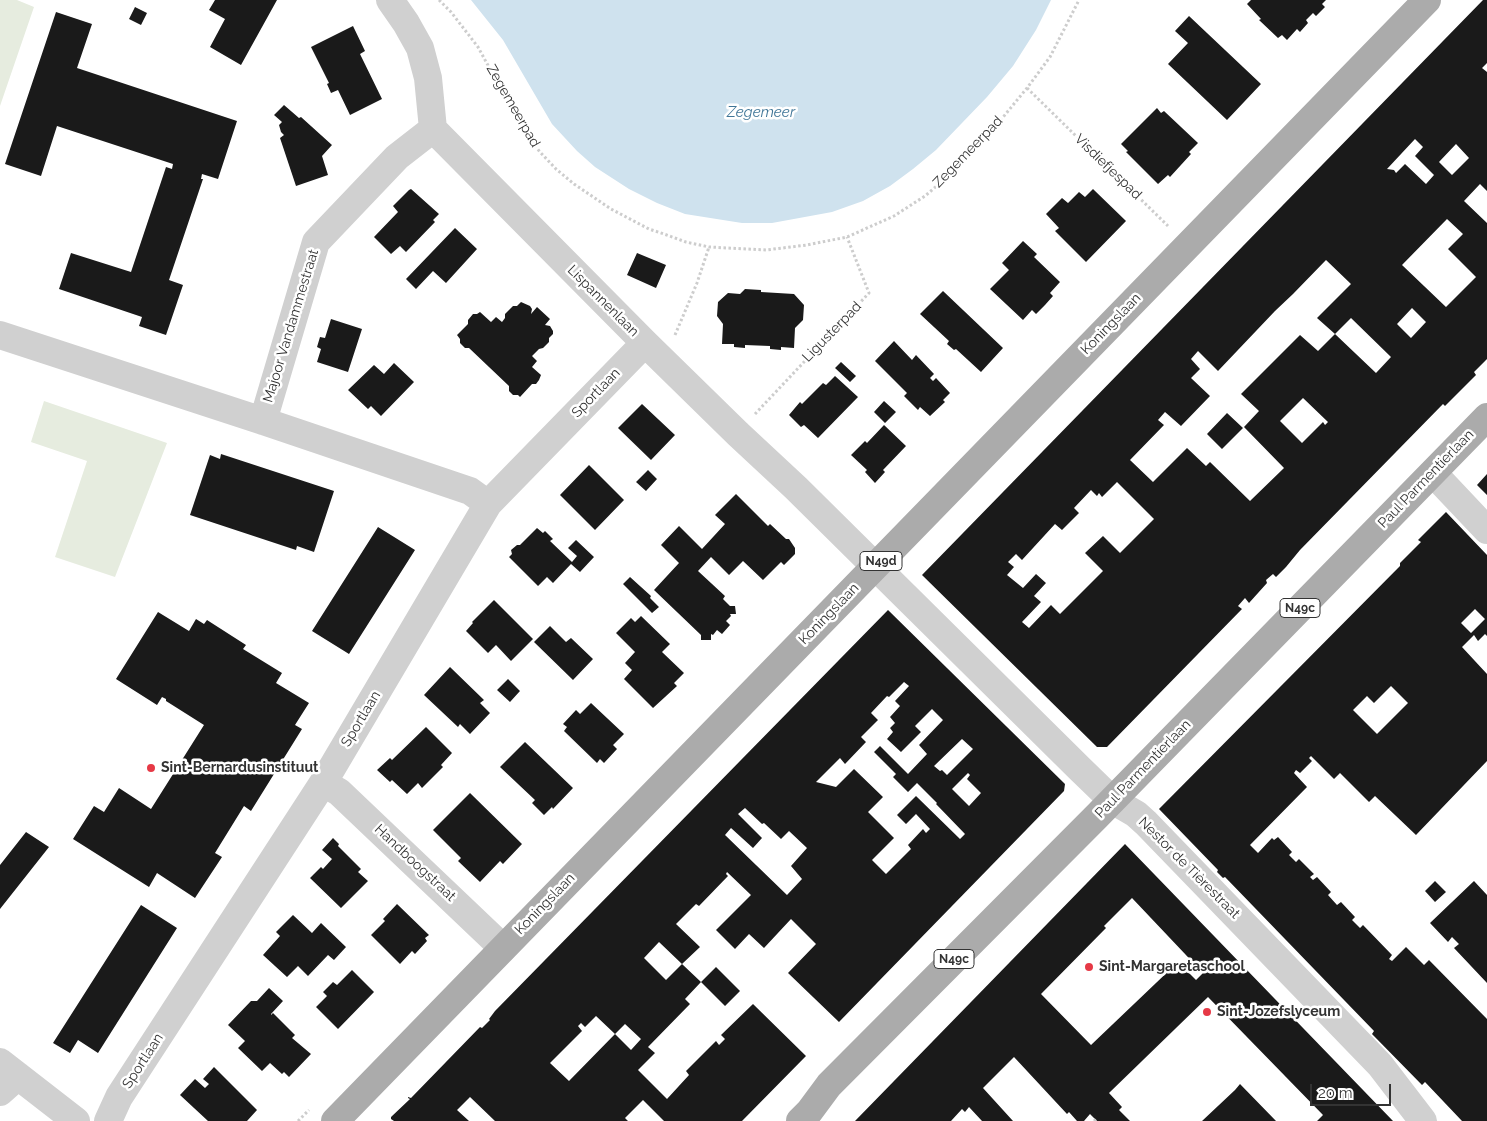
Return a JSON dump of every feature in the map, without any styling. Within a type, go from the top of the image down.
[{"type":"main road","name":"Koningslaan","points":[[345,1118],[503,948],[1427,0]]},
{"type":"main road","name":"Paul Parmentierlaan","points":[[809,1118],[829,1085],[1112,800],[1487,417]]},
{"type":"street","points":[[390,0],[420,48],[428,78],[432,129]]},
{"type":"street","name":"Lispannenlaan","points":[[432,129],[645,343],[876,567]]},
{"type":"street","name":"Majoor Vandammestraat","points":[[263,421],[316,242],[397,157],[432,129]]},
{"type":"street","name":"Majoor Vandammestraat","points":[[0,335],[263,421],[470,492],[488,504]]},
{"type":"street","name":"Sportlaan","points":[[108,1121],[119,1097],[323,783],[488,504],[645,343]]},
{"type":"street","points":[[1433,473],[1487,530]]},
{"type":"street","name":"Nestor de Tièrestraat","points":[[876,567],[1112,800],[1136,814],[1146,823],[1380,1065],[1423,1121]]},
{"type":"street","name":"Handboogstraat","points":[[323,783],[339,792],[503,948]]},
{"type":"street","points":[[6,1077],[76,1121]]},
{"type":"path","name":"Zegemeerpad","points":[[439,0],[451,12],[478,47],[523,130],[556,169],[591,197],[648,229],[686,242],[709,247],[766,250],[807,245],[847,237],[894,216],[925,196],[986,138],[1027,88],[1050,57],[1079,0]]},
{"type":"path","name":"Visdiefjespad","points":[[1027,88],[1188,246]]},
{"type":"path","name":"Ligusterpad","points":[[753,415],[869,293],[847,237]]},
{"type":"path","points":[[674,338],[697,283],[709,247]]},
{"type":"shaded area","points":[[0,0],[17,0],[34,7],[0,106]]},
{"type":"shaded area","points":[[44,401],[167,443],[115,577],[55,557],[87,461],[31,442]]},
{"type":"water","name":"Zegemeer","points":[[471,0],[1051,0],[1036,30],[1013,66],[987,97],[936,150],[890,186],[863,201],[832,212],[772,223],[742,223],[685,214],[629,189],[595,167],[552,124],[503,40]]},
{"type":"building","points":[[215,0],[277,0],[241,65],[210,47],[225,19],[209,10]]},
{"type":"building","points":[[1251,0],[1326,0],[1322,4],[1325,7],[1316,16],[1313,13],[1306,20],[1308,23],[1300,32],[1297,29],[1287,40],[1282,35],[1278,38],[1259,20],[1261,19],[1247,4]]},
{"type":"building","points":[[1483,0],[1487,0],[1487,63],[1482,68],[1487,72],[1487,191],[1480,184],[1464,201],[1487,223],[1487,359],[1474,372],[1476,375],[1445,406],[1443,404],[1276,577],[1273,574],[1266,580],[1267,583],[1249,603],[1245,598],[1238,606],[1242,609],[1107,747],[1097,747],[922,575]],"holes":[[[1415,139],[1423,147],[1415,156],[1434,175],[1426,184],[1405,164],[1396,173],[1394,170],[1387,169]],[[1456,144],[1469,158],[1452,175],[1439,162]],[[1447,219],[1463,234],[1448,249],[1476,277],[1446,307],[1402,265]],[[1326,260],[1351,284],[1317,318],[1335,334],[1318,351],[1300,335],[1241,394],[1259,411],[1244,427],[1284,468],[1250,501],[1210,462],[1206,466],[1187,448],[1153,482],[1130,460],[1164,425],[1158,420],[1165,412],[1181,426],[1210,396],[1191,378],[1200,369],[1191,359],[1198,351],[1218,371]],[[1412,308],[1426,322],[1411,338],[1397,324]],[[1351,318],[1391,357],[1376,373],[1335,334]],[[1303,398],[1328,422],[1325,425],[1323,422],[1302,443],[1280,421]],[[1117,482],[1154,519],[1120,553],[1103,536],[1085,553],[1103,571],[1060,614],[1051,605],[1029,628],[1022,622],[1041,602],[1034,596],[1046,583],[1036,574],[1023,588],[1007,575],[1014,567],[1008,562],[1016,554],[1022,560],[1055,524],[1062,530],[1079,513],[1074,508],[1091,490],[1097,496],[1099,493],[1102,497]]]},
{"type":"building","points":[[135,7],[147,13],[141,25],[129,19]]},
{"type":"building","points":[[56,12],[92,24],[77,68],[237,121],[218,179],[202,174],[201,179],[203,179],[169,280],[183,285],[166,335],[139,326],[142,317],[59,289],[71,253],[131,272],[166,167],[172,169],[173,164],[57,126],[41,176],[5,164]]},
{"type":"building","points":[[1189,16],[1261,84],[1227,120],[1168,64],[1188,43],[1175,31]]},
{"type":"building","points":[[353,26],[365,51],[360,54],[382,99],[350,115],[338,90],[331,93],[327,84],[329,83],[311,47]]},
{"type":"building","points":[[284,105],[299,118],[301,117],[332,145],[322,156],[328,175],[296,186],[280,138],[284,135],[279,125],[282,122],[274,115]]},
{"type":"building","points":[[1157,108],[1161,113],[1164,111],[1198,143],[1189,152],[1191,154],[1170,177],[1168,175],[1158,184],[1126,152],[1128,151],[1121,144]]},
{"type":"building","points":[[411,189],[439,214],[433,220],[435,222],[406,252],[400,246],[391,254],[374,237],[398,212],[393,206]]},
{"type":"building","points":[[1093,189],[1126,221],[1086,262],[1055,231],[1059,228],[1046,214],[1062,198],[1068,203],[1079,192],[1085,197]]},
{"type":"building","points":[[455,228],[477,249],[446,283],[433,271],[416,289],[406,279]]},
{"type":"building","points":[[1023,241],[1037,254],[1034,257],[1060,282],[1050,293],[1053,296],[1045,305],[1036,314],[1032,310],[1023,320],[990,289],[1009,270],[1002,263]]},
{"type":"building","points":[[637,253],[666,265],[656,288],[627,275]]},
{"type":"building","points":[[745,289],[794,294],[804,305],[803,320],[795,328],[794,348],[781,347],[781,350],[770,349],[770,346],[745,345],[745,348],[734,347],[734,344],[722,344],[723,324],[717,316],[718,302],[728,293],[740,294]]},
{"type":"building","points":[[943,291],[1003,348],[981,372],[956,349],[954,350],[947,344],[949,341],[920,314]]},
{"type":"building","points":[[521,302],[530,306],[532,309],[531,314],[537,307],[550,319],[545,325],[550,326],[553,334],[549,338],[549,342],[532,356],[537,361],[532,367],[541,375],[539,380],[536,384],[532,384],[520,397],[513,395],[509,391],[509,386],[469,348],[465,348],[460,343],[457,335],[468,324],[468,320],[473,314],[480,312],[491,322],[496,317],[502,322],[505,314],[513,306],[517,306]]},
{"type":"building","points":[[331,319],[362,329],[348,372],[317,362],[321,349],[317,347],[320,337],[325,338]]},
{"type":"building","points":[[894,341],[912,360],[916,355],[934,374],[930,378],[933,381],[936,378],[950,393],[943,400],[945,402],[930,416],[920,407],[918,410],[904,396],[907,393],[875,361]]},
{"type":"building","points":[[841,362],[856,376],[850,382],[835,368]]},
{"type":"building","points":[[394,363],[414,382],[381,416],[371,406],[368,409],[348,390],[374,365],[384,374]]},
{"type":"building","points":[[835,376],[858,397],[818,438],[804,425],[801,427],[789,415],[800,402],[802,404],[823,383],[826,385]]},
{"type":"building","points":[[884,401],[896,412],[885,423],[874,412]]},
{"type":"building","points":[[642,404],[675,435],[651,460],[618,428]]},
{"type":"building","points":[[1227,413],[1243,428],[1222,449],[1207,434]]},
{"type":"building","points":[[884,425],[906,446],[883,470],[885,472],[875,483],[865,472],[867,470],[851,455],[865,441],[867,443]]},
{"type":"building","points":[[221,454],[334,491],[314,552],[297,546],[296,550],[190,515],[210,455],[220,459]]},
{"type":"building","points":[[589,465],[624,500],[595,530],[560,495]]},
{"type":"building","points":[[648,470],[657,479],[646,491],[636,482]]},
{"type":"building","points":[[1487,474],[1487,495],[1477,485]]},
{"type":"building","points":[[736,494],[768,526],[770,524],[786,539],[789,539],[795,548],[795,554],[784,565],[781,562],[763,580],[743,561],[729,575],[711,557],[698,571],[725,596],[723,599],[730,606],[735,606],[736,614],[730,614],[731,616],[726,621],[730,625],[722,634],[717,630],[713,635],[711,634],[711,640],[701,640],[701,635],[654,590],[679,563],[661,545],[679,526],[702,549],[725,524],[715,515]]},
{"type":"building","points":[[1446,512],[1487,555],[1487,636],[1485,634],[1478,641],[1474,635],[1462,647],[1487,674],[1487,761],[1416,835],[1375,796],[1369,802],[1340,773],[1334,779],[1311,756],[1309,758],[1312,761],[1300,773],[1296,770],[1294,773],[1307,787],[1250,845],[1258,853],[1272,838],[1274,840],[1278,837],[1292,852],[1289,855],[1296,862],[1299,859],[1314,874],[1310,877],[1313,880],[1317,877],[1331,892],[1328,895],[1337,905],[1341,902],[1355,917],[1352,920],[1360,928],[1363,925],[1392,955],[1389,959],[1392,961],[1406,947],[1424,965],[1429,960],[1487,1019],[1487,1121],[1462,1121],[1425,1082],[1422,1085],[1372,1034],[1374,1031],[1225,877],[1223,878],[1217,872],[1218,870],[1159,809],[1400,566],[1400,563],[1421,542],[1418,540]],"holes":[[[1475,609],[1485,619],[1471,633],[1461,623]],[[1391,686],[1408,703],[1377,734],[1353,710],[1367,696],[1374,703]]]},
{"type":"building","points":[[378,527],[415,550],[349,654],[312,631]]},
{"type":"building","points":[[537,528],[543,533],[545,531],[553,539],[550,541],[572,562],[577,556],[568,548],[576,540],[594,557],[580,572],[571,564],[553,583],[547,577],[538,586],[509,557],[512,554],[511,550],[520,545]]},
{"type":"building","points":[[630,577],[651,596],[650,598],[659,607],[652,613],[623,584]]},
{"type":"building","points":[[494,600],[533,639],[511,661],[496,645],[488,653],[466,631],[472,622]]},
{"type":"building","points":[[888,610],[1065,784],[1064,791],[839,1022],[788,973],[816,944],[791,919],[764,948],[749,934],[735,949],[716,930],[751,895],[727,872],[728,876],[699,906],[696,904],[676,924],[700,947],[682,964],[701,982],[685,999],[690,1004],[648,1047],[655,1053],[638,1070],[667,1099],[689,1075],[686,1071],[716,1041],[719,1045],[725,1039],[721,1035],[753,1004],[806,1056],[742,1121],[664,1121],[643,1100],[625,1118],[628,1121],[495,1121],[470,1097],[457,1110],[469,1121],[394,1121],[391,1119],[410,1099],[408,1097],[411,1098],[480,1027],[482,1028],[490,1020],[495,1011]],"holes":[[[904,682],[909,686],[895,701],[900,706],[890,717],[895,723],[890,728],[893,732],[887,739],[901,752],[921,732],[915,726],[932,709],[943,720],[919,745],[927,754],[908,774],[880,746],[874,752],[896,774],[893,777],[908,792],[917,783],[965,834],[960,839],[916,796],[897,815],[906,824],[916,814],[930,829],[926,833],[923,829],[908,845],[911,849],[886,874],[872,860],[894,838],[868,812],[883,797],[854,769],[836,787],[816,782],[840,758],[845,764],[866,742],[861,737],[878,720],[871,713],[887,696],[889,697]],[[962,739],[973,749],[947,775],[934,766]],[[968,773],[970,775],[967,779],[981,793],[969,806],[952,789]],[[745,808],[781,839],[789,831],[807,848],[791,866],[802,879],[787,895],[725,835],[731,828],[753,848],[762,838],[738,814]],[[659,942],[682,964],[666,980],[644,958]],[[596,1016],[615,1034],[569,1081],[550,1063],[582,1031],[578,1026],[581,1023],[585,1027]],[[625,1024],[641,1039],[631,1050],[615,1034]]]},
{"type":"building","points":[[158,612],[189,631],[196,619],[204,624],[207,620],[246,645],[243,649],[282,673],[276,683],[309,703],[295,725],[302,729],[251,811],[244,806],[215,853],[222,857],[195,898],[157,873],[149,887],[73,839],[94,806],[104,812],[119,788],[151,809],[204,725],[166,701],[166,699],[162,697],[157,705],[116,679]]},
{"type":"building","points":[[641,616],[670,644],[662,652],[684,673],[674,683],[677,686],[653,708],[624,679],[632,670],[625,663],[635,652],[616,633],[631,618],[635,622]]},
{"type":"building","points":[[550,626],[566,642],[571,638],[593,659],[573,680],[534,642]]},
{"type":"building","points":[[450,667],[484,700],[480,703],[490,713],[470,734],[460,724],[458,727],[424,695]]},
{"type":"building","points":[[508,679],[520,691],[510,702],[497,690]]},
{"type":"building","points":[[591,703],[624,734],[613,745],[617,749],[604,763],[600,759],[597,763],[564,731],[567,727],[563,724],[576,710],[580,714]]},
{"type":"building","points":[[426,727],[452,753],[441,765],[443,767],[422,788],[418,783],[407,794],[392,780],[390,782],[377,770],[390,758],[392,760]]},
{"type":"building","points":[[525,742],[573,788],[553,809],[552,807],[544,815],[532,803],[535,800],[500,767]]},
{"type":"building","points":[[470,793],[522,844],[503,864],[500,861],[480,882],[458,861],[461,858],[433,830]]},
{"type":"building","points":[[26,832],[49,847],[0,909],[0,865]]},
{"type":"building","points":[[333,838],[339,844],[338,846],[361,869],[358,872],[368,881],[341,908],[310,878],[321,867],[323,869],[332,859],[322,850]]},
{"type":"building","points":[[1125,844],[1393,1121],[1317,1121],[1323,1115],[1208,997],[1109,1093],[1122,1107],[1119,1110],[1130,1121],[1097,1121],[1090,1114],[1084,1121],[1077,1121],[1069,1112],[1067,1114],[1014,1057],[983,1088],[1013,1121],[982,1121],[969,1107],[965,1112],[962,1109],[951,1121],[855,1121]],"holes":[[[1132,898],[1203,973],[1196,980],[1178,962],[1091,1045],[1041,994],[1106,928],[1104,926]]]},
{"type":"building","points":[[1435,881],[1446,892],[1435,902],[1425,891]]},
{"type":"building","points":[[1474,881],[1487,895],[1487,983],[1454,948],[1459,944],[1452,937],[1448,942],[1430,923]]},
{"type":"building","points":[[397,904],[429,935],[425,938],[427,941],[415,954],[412,951],[400,964],[371,935],[385,921],[383,919]]},
{"type":"building","points":[[141,905],[177,928],[98,1053],[78,1040],[70,1053],[53,1043]]},
{"type":"building","points":[[293,915],[312,933],[321,923],[346,947],[334,960],[328,955],[308,976],[298,966],[287,977],[263,955],[280,936],[276,932]]},
{"type":"building","points":[[716,967],[740,991],[725,1006],[701,982]]},
{"type":"building","points":[[352,970],[374,992],[338,1029],[316,1007],[327,996],[323,992],[333,982],[337,985]]},
{"type":"building","points":[[269,988],[283,1001],[271,1015],[273,1013],[295,1035],[292,1038],[311,1054],[289,1077],[284,1072],[282,1074],[270,1063],[262,1071],[238,1048],[245,1041],[228,1025],[251,1001],[257,1001]]},
{"type":"building","points":[[214,1067],[257,1110],[247,1121],[208,1121],[180,1095],[195,1079],[205,1088],[209,1084],[203,1079]]},
{"type":"building","points":[[1240,1084],[1276,1121],[1202,1121],[1235,1090]]},
{"type":"place","name":"Sint-Bernardusinstituut","points":[[151,768]]},
{"type":"place","name":"Sint-Margaretaschool","points":[[1089,967]]},
{"type":"place","name":"Sint-Jozefslyceum","points":[[1207,1012]]}]
